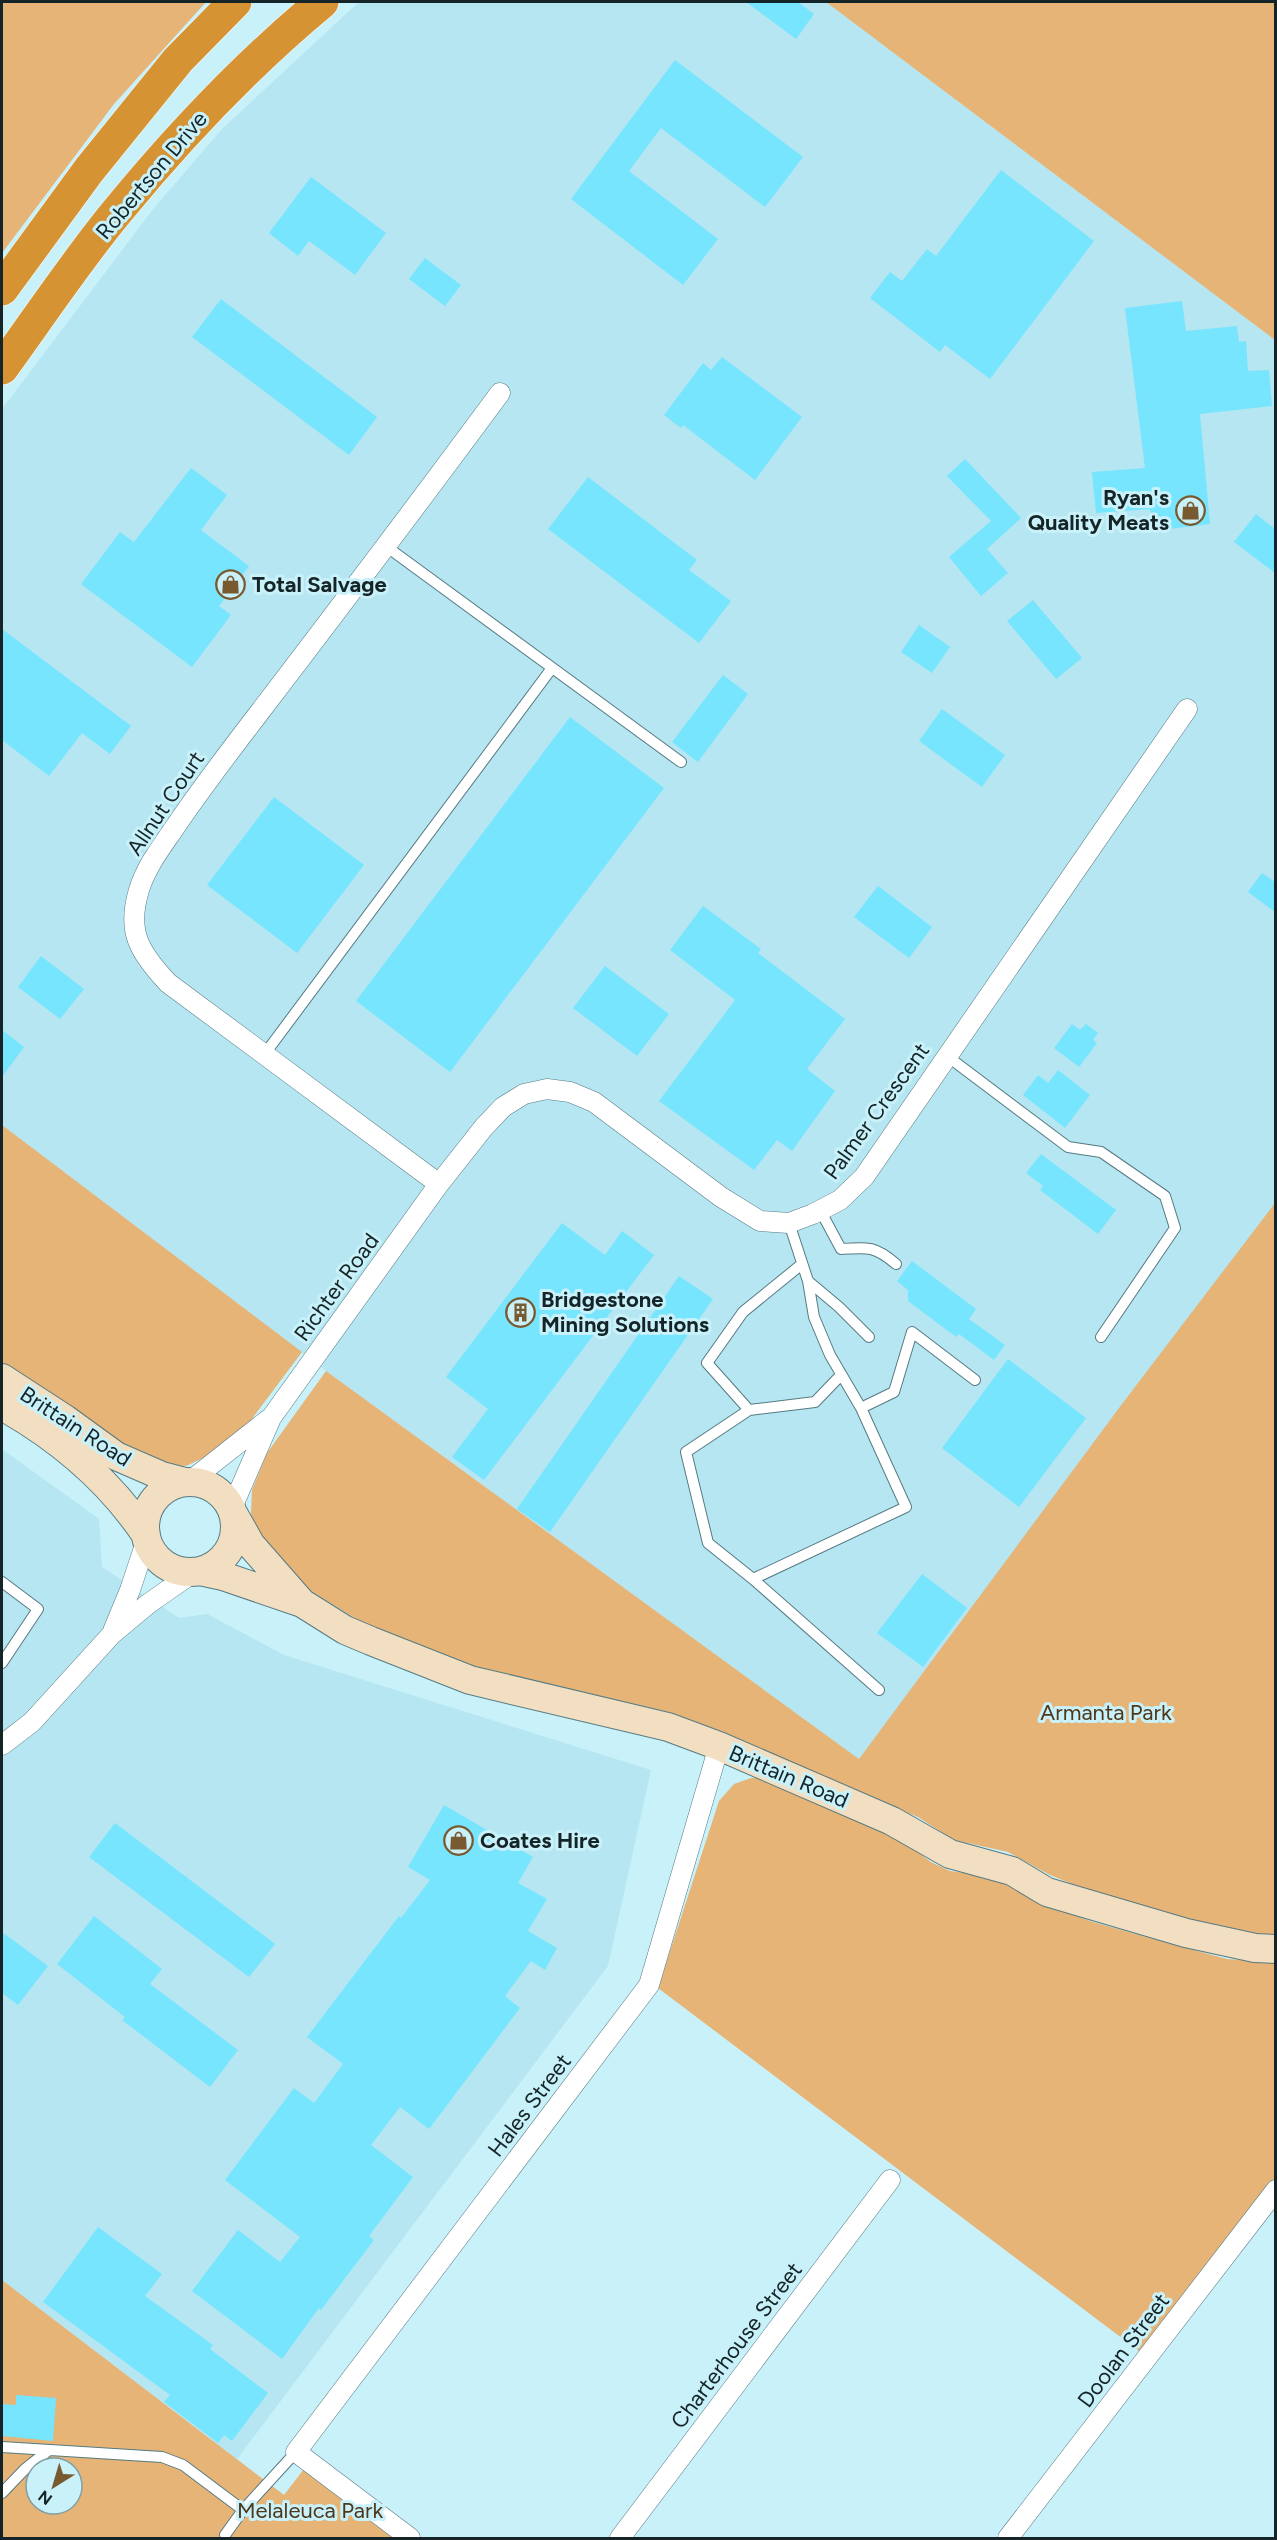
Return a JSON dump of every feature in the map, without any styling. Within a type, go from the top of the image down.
[{"type":"highway","points":[[2,289],[89,170],[170,69],[235,2]]},
{"type":"highway","name":"Robertson Drive","points":[[2,368],[114,215],[195,120],[271,44],[322,2]]},
{"type":"main road","name":"Brittain Road","points":[[2,1378],[116,1456],[162,1476],[187,1482]]},
{"type":"main road","name":"Brittain Road","points":[[2,1406],[48,1436],[94,1472],[115,1492],[146,1537]]},
{"type":"main road","points":[[187,1482],[202,1484],[214,1489],[225,1498],[232,1511],[235,1527],[232,1542],[225,1555],[214,1565],[197,1571],[170,1567],[159,1560],[146,1537],[145,1520],[154,1500],[171,1486],[187,1482]]},
{"type":"main road","name":"Brittain Road","points":[[232,1511],[251,1545],[302,1603]]},
{"type":"main road","name":"Brittain Road","points":[[197,1571],[223,1576],[302,1603],[345,1630],[470,1680],[668,1727],[719,1746],[892,1821],[950,1854],[1012,1871],[1047,1892],[1186,1933],[1255,1948],[1275,1949]]},
{"type":"street","name":"Allnut Court","points":[[439,1184],[168,983],[146,959],[135,934],[135,912],[139,890],[149,866],[197,794],[387,547],[500,393]]},
{"type":"street","name":"Palmer Crescent","points":[[439,1184],[503,1107],[524,1094],[547,1089],[570,1092],[594,1102],[720,1197],[760,1221],[789,1223],[840,1200],[864,1177],[1187,709]]},
{"type":"street","name":"Richter Road","points":[[232,1511],[271,1418],[439,1184]]},
{"type":"street","name":"Richter Road","points":[[187,1482],[271,1418]]},
{"type":"street","points":[[112,1634],[130,1590],[146,1537]]},
{"type":"street","points":[[2,1745],[32,1722],[112,1634],[147,1604],[197,1571]]},
{"type":"street","name":"Hales Street","points":[[296,2452],[649,1985],[719,1746]]},
{"type":"street","name":"Charterhouse Street","points":[[620,2538],[890,2180]]},
{"type":"street","name":"Doolan Street","points":[[1008,2538],[1275,2190]]},
{"type":"street","points":[[296,2452],[410,2538]]},
{"type":"lane","points":[[387,547],[681,762]]},
{"type":"lane","points":[[264,1055],[552,668]]},
{"type":"lane","points":[[947,1056],[1068,1147],[1101,1152],[1165,1196],[1175,1228],[1101,1337]]},
{"type":"lane","points":[[820,1210],[842,1249],[866,1247],[880,1251],[896,1264]]},
{"type":"lane","points":[[753,1579],[906,1507],[861,1408],[841,1375],[814,1317],[808,1281],[789,1223]]},
{"type":"lane","points":[[749,1410],[707,1363],[743,1312],[802,1264]]},
{"type":"lane","points":[[808,1281],[839,1307],[869,1337]]},
{"type":"lane","points":[[861,1408],[894,1392],[912,1332],[975,1380]]},
{"type":"lane","points":[[841,1375],[815,1402],[749,1410],[686,1452],[708,1543],[753,1579],[879,1690]]},
{"type":"lane","points":[[2,1582],[38,1609],[2,1663]]},
{"type":"lane","points":[[2,2448],[162,2457],[183,2465],[243,2510]]},
{"type":"lane","points":[[2,2493],[25,2469],[49,2451]]},
{"type":"lane","points":[[225,2535],[243,2510],[296,2452]]},
{"type":"shaded area","points":[[359,2],[826,2],[1275,340],[1275,1207],[859,1759],[326,1371],[2,1125],[2,409],[154,208],[222,129]]},
{"type":"shaded area","points":[[2,1449],[99,1519],[102,1567],[179,1618],[207,1614],[284,1655],[651,1770],[608,1966],[237,2459],[2,2280]]},
{"type":"green space","points":[[2,2],[206,2],[114,104],[2,253]]},
{"type":"green space","points":[[826,2],[1275,2],[1275,340]]},
{"type":"green space","points":[[2,1125],[302,1352],[248,1424],[218,1451],[186,1466],[152,1463],[2,1367]]},
{"type":"green space","name":"Armanta Park","points":[[1275,1203],[1275,1939],[1200,1925],[1082,1888],[1050,1875],[1008,1852],[954,1840],[918,1817],[839,1785],[726,1733],[668,1712],[584,1692],[510,1678],[438,1656],[361,1622],[304,1587],[261,1539],[251,1514],[252,1490],[267,1453],[326,1371],[859,1759],[1122,1404]]},
{"type":"green space","points":[[751,1778],[770,1778],[889,1831],[931,1862],[950,1871],[981,1875],[1009,1884],[1032,1900],[1093,1922],[1227,1959],[1275,1962],[1275,2178],[1139,2351],[658,1988],[719,1801],[734,1784]]},
{"type":"green space","name":"Melaleuca Park","points":[[2,2280],[284,2495],[304,2469],[396,2538],[2,2538]]},
{"type":"building","points":[[746,2],[798,2],[814,14],[796,39]]},
{"type":"building","points":[[675,60],[803,157],[765,207],[661,128],[629,171],[718,239],[683,285],[571,199]]},
{"type":"building","points":[[1001,170],[1094,241],[990,379],[945,345],[940,352],[870,298],[890,272],[902,281],[927,249],[936,256]]},
{"type":"building","points":[[311,177],[386,233],[355,275],[309,241],[298,256],[269,233]]},
{"type":"building","points":[[425,258],[461,285],[445,306],[409,279]]},
{"type":"building","points":[[221,299],[377,417],[349,455],[192,337]]},
{"type":"building","points":[[1182,301],[1186,331],[1237,326],[1239,342],[1246,341],[1248,371],[1269,370],[1272,406],[1200,414],[1210,524],[1153,531],[1150,509],[1096,513],[1092,472],[1145,468],[1125,308]]},
{"type":"building","points":[[722,357],[802,417],[755,480],[683,425],[681,428],[664,415],[703,363],[711,370]]},
{"type":"building","points":[[965,459],[1021,518],[987,549],[1008,573],[981,596],[949,557],[991,521],[947,476]]},
{"type":"building","points":[[191,468],[227,495],[201,530],[249,566],[219,606],[231,615],[192,667],[81,584],[120,532],[134,542]]},
{"type":"building","points":[[588,477],[697,560],[689,570],[731,601],[699,643],[548,529]]},
{"type":"building","points":[[1256,514],[1275,529],[1275,573],[1234,542]]},
{"type":"building","points":[[1033,600],[1082,658],[1056,679],[1007,621]]},
{"type":"building","points":[[919,625],[950,647],[932,673],[901,652]]},
{"type":"building","points":[[2,629],[131,726],[110,754],[82,733],[49,776],[2,740]]},
{"type":"building","points":[[723,675],[748,694],[698,762],[672,742]]},
{"type":"building","points":[[942,709],[1005,755],[982,787],[919,741]]},
{"type":"building","points":[[570,717],[664,788],[450,1072],[356,1001]]},
{"type":"building","points":[[274,797],[364,865],[297,953],[207,885]]},
{"type":"building","points":[[1262,873],[1275,882],[1275,912],[1248,892]]},
{"type":"building","points":[[878,886],[932,927],[909,958],[854,917]]},
{"type":"building","points":[[703,906],[761,949],[758,953],[845,1019],[807,1069],[835,1091],[792,1151],[777,1140],[754,1170],[659,1101],[735,1000],[670,950]]},
{"type":"building","points":[[41,956],[84,989],[60,1019],[18,987]]},
{"type":"building","points":[[605,966],[669,1014],[637,1056],[573,1008]]},
{"type":"building","points":[[1072,1024],[1080,1030],[1086,1024],[1098,1033],[1093,1040],[1097,1043],[1079,1067],[1054,1048]]},
{"type":"building","points":[[2,1030],[24,1047],[2,1077]]},
{"type":"building","points":[[1058,1070],[1090,1095],[1065,1128],[1023,1095],[1038,1075],[1048,1083]]},
{"type":"building","points":[[1041,1154],[1116,1210],[1098,1234],[1040,1190],[1043,1186],[1026,1173]]},
{"type":"building","points":[[562,1223],[605,1255],[622,1231],[654,1255],[484,1480],[452,1457],[488,1409],[446,1377]]},
{"type":"building","points":[[912,1261],[976,1309],[969,1319],[1005,1345],[994,1360],[959,1334],[956,1337],[908,1301],[908,1290],[897,1281]]},
{"type":"building","points":[[679,1276],[713,1299],[550,1532],[517,1509]]},
{"type":"building","points":[[1008,1359],[1086,1418],[1019,1507],[942,1448]]},
{"type":"building","points":[[922,1574],[967,1608],[923,1667],[877,1633]]},
{"type":"building","points":[[444,1805],[533,1857],[518,1883],[547,1899],[528,1931],[557,1948],[545,1970],[531,1961],[505,1996],[520,2008],[429,2129],[400,2107],[371,2145],[413,2177],[369,2236],[374,2240],[321,2310],[319,2308],[282,2359],[192,2291],[238,2230],[280,2262],[300,2237],[225,2180],[294,2088],[314,2103],[343,2064],[307,2037],[399,1916],[401,1918],[430,1880],[408,1867]]},
{"type":"building","points":[[115,1823],[275,1944],[249,1977],[89,1857]]},
{"type":"building","points":[[94,1916],[162,1969],[150,1984],[238,2050],[210,2087],[122,2020],[125,2017],[57,1964]]},
{"type":"building","points":[[2,1932],[48,1966],[18,2005],[2,1993]]},
{"type":"building","points":[[98,2227],[162,2274],[145,2296],[213,2345],[210,2349],[268,2393],[232,2441],[224,2435],[218,2443],[164,2402],[170,2395],[43,2302]]},
{"type":"building","points":[[16,2395],[56,2398],[53,2441],[2,2436],[2,2404],[16,2405]]},
{"type":"place","name":"Ryan's Quality Meats","points":[[1190,510]]},
{"type":"place","name":"Total Salvage","points":[[231,584]]},
{"type":"place","name":"Bridgestone Mining Solutions","points":[[520,1312]]},
{"type":"place","name":"Coates Hire","points":[[459,1840]]}]
